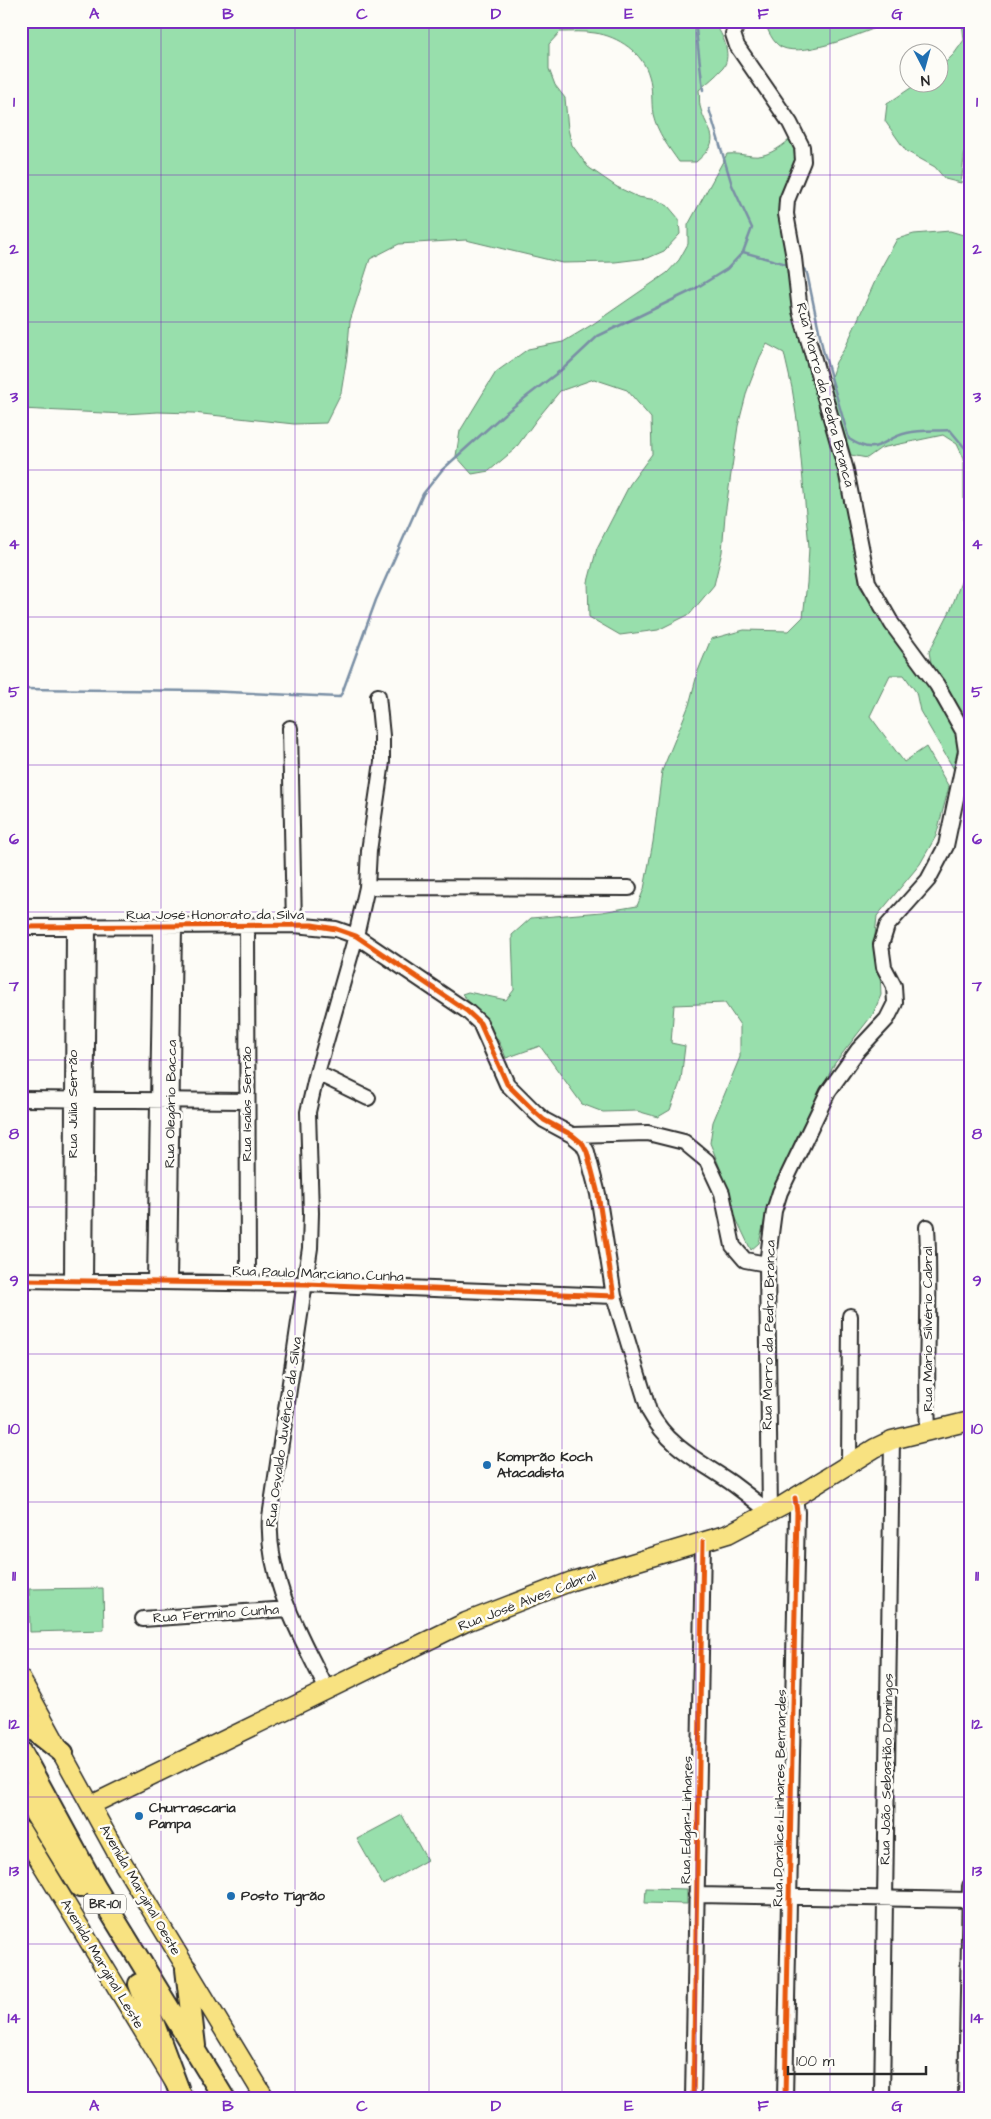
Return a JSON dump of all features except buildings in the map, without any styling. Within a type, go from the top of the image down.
[{"type":"highway","points":[[21,1720],[63,1753]]},
{"type":"highway","name":"BR-101","points":[[21,1751],[95,1887],[224,2098]]},
{"type":"highway","name":"BR-101","points":[[21,1791],[208,2098]]},
{"type":"highway","points":[[186,1969],[196,2053]]},
{"type":"highway","points":[[138,1984],[181,2093]]},
{"type":"main road","name":"Rua José Alves Cabral","points":[[91,1805],[466,1622],[572,1581],[728,1534],[770,1513],[892,1440],[970,1421]]},
{"type":"main road","name":"Avenida Marginal Oeste","points":[[21,1680],[111,1843],[264,2098]]},
{"type":"main road","name":"Avenida Marginal Leste","points":[[22,1832],[181,2093]]},
{"type":"street","name":"Rua Morro da Pedra Branca","points":[[739,21],[733,34],[738,46],[790,123],[802,147],[803,161],[788,200],[786,214],[794,258],[800,310],[846,470],[868,582],[892,624],[937,685],[964,731],[966,751],[946,846],[928,880],[887,926],[881,945],[884,967],[894,986],[895,1003],[887,1019],[858,1050],[828,1092],[780,1192],[774,1211],[767,1264],[770,1513]]},
{"type":"street","name":"Rua Osvaldo Juvêncio da Silva","points":[[327,1690],[289,1609],[272,1559],[268,1537],[310,1248],[311,1213],[308,1112],[368,887],[369,851],[382,762],[382,736],[378,696]]},
{"type":"street","points":[[290,728],[294,925]]},
{"type":"street","points":[[368,887],[629,888]]},
{"type":"street","name":"Rua Isaías Serrão","points":[[247,925],[248,1283]]},
{"type":"street","name":"Rua José Honorato da Silva","points":[[21,927],[294,925],[331,928],[356,936],[467,1011],[480,1024],[507,1084],[544,1120],[572,1135],[582,1144],[592,1164],[614,1296],[649,1411],[657,1427],[676,1447],[733,1484],[770,1513]]},
{"type":"street","name":"Rua Olegário Bacca","points":[[162,1282],[167,926]]},
{"type":"street","name":"Rua Júlia Serrão","points":[[78,1281],[81,927]]},
{"type":"street","points":[[317,1073],[368,1098]]},
{"type":"street","points":[[21,1099],[247,1101]]},
{"type":"street","points":[[572,1135],[648,1133],[684,1142],[707,1161],[722,1193],[733,1246],[745,1260],[767,1264]]},
{"type":"street","name":"Rua Mário Silvério Cabral","points":[[927,1226],[929,1264],[926,1384],[928,1432]]},
{"type":"street","name":"Rua Paulo Marciano Cunha","points":[[21,1280],[306,1284],[614,1296]]},
{"type":"street","points":[[849,1464],[850,1316]]},
{"type":"street","name":"Rua João Sebastião Domingos","points":[[882,2098],[892,1440]]},
{"type":"street","name":"Rua Doralice Linhares Bernardes","points":[[785,2098],[797,1512],[795,1498]]},
{"type":"street","name":"Rua Edgar Linhares","points":[[693,2098],[703,1542]]},
{"type":"street","name":"Rua Fermino Cunha","points":[[143,1619],[289,1609]]},
{"type":"street","points":[[966,2098],[970,1886]]},
{"type":"street","points":[[696,1895],[970,1900]]},
{"type":"green space","points":[[21,21],[647,21],[671,23],[712,21],[723,37],[727,57],[723,68],[699,90],[700,106],[712,135],[710,147],[696,162],[679,162],[657,127],[653,114],[649,76],[646,68],[635,53],[621,42],[604,35],[586,32],[560,32],[549,44],[549,69],[555,85],[565,98],[568,129],[572,145],[588,167],[617,187],[638,197],[657,200],[668,206],[679,219],[680,234],[664,251],[648,258],[615,262],[562,263],[466,240],[399,244],[370,259],[350,321],[341,393],[326,423],[294,424],[193,413],[158,412],[124,414],[21,409]]},
{"type":"green space","points":[[764,21],[894,21],[837,42],[792,50],[781,47],[775,42]]},
{"type":"green space","points":[[962,21],[970,21],[970,134],[965,152],[961,183],[945,179],[935,167],[906,151],[885,121],[887,104],[905,92],[948,92],[948,60],[964,40]]},
{"type":"green space","points":[[789,140],[796,140],[799,157],[782,216],[845,470],[860,587],[936,688],[960,739],[956,773],[920,711],[916,692],[904,675],[890,675],[870,716],[904,762],[926,747],[949,787],[936,836],[920,864],[877,916],[874,945],[880,972],[881,995],[873,1014],[835,1063],[798,1135],[770,1198],[759,1243],[751,1250],[731,1208],[722,1173],[710,1143],[713,1122],[740,1057],[740,1025],[725,1003],[674,1005],[671,1043],[685,1046],[681,1080],[670,1110],[658,1117],[637,1111],[603,1112],[582,1104],[540,1046],[506,1058],[493,1032],[462,994],[468,992],[506,1000],[514,990],[512,935],[531,918],[602,912],[637,906],[644,889],[653,842],[662,771],[689,705],[698,671],[711,639],[744,630],[789,631],[803,617],[809,547],[798,426],[784,353],[767,344],[747,391],[738,426],[725,515],[722,552],[714,585],[690,614],[658,630],[620,635],[589,617],[588,582],[597,548],[630,484],[652,454],[651,418],[627,390],[594,379],[560,391],[515,449],[489,471],[472,474],[456,456],[460,431],[496,372],[528,349],[563,342],[593,324],[667,273],[679,260],[688,244],[688,225],[727,154],[757,156],[767,154]]},
{"type":"green space","points":[[950,231],[970,237],[970,730],[932,668],[929,652],[951,609],[964,574],[964,459],[957,444],[943,435],[881,448],[867,458],[851,455],[832,394],[831,377],[836,362],[845,348],[881,268],[897,239],[914,234]]},
{"type":"green space","points":[[103,1588],[104,1630],[30,1632],[29,1589]]},
{"type":"green space","points":[[402,1815],[427,1860],[383,1885],[357,1839]]},
{"type":"green space","points":[[646,1888],[687,1889],[687,1904],[645,1903]]},
{"type":"waterway","points":[[695,21],[703,90]]},
{"type":"waterway","points":[[21,689],[206,691],[339,697],[376,600],[423,494],[442,470],[504,414],[565,367],[598,336],[693,290],[727,269],[743,252],[752,228],[732,185],[709,109]]},
{"type":"waterway","points":[[743,252],[790,265]]},
{"type":"waterway","points":[[803,268],[807,273],[823,350],[849,439],[867,447],[873,447],[907,433],[950,430],[970,454]]},
{"type":"cycle path","points":[[21,927],[312,925],[336,929],[356,936],[467,1011],[480,1023],[507,1084],[544,1120],[572,1135],[583,1144],[587,1152],[598,1194],[614,1296],[306,1284],[21,1280]]},
{"type":"cycle path","points":[[785,2098],[797,1512],[795,1498]]},
{"type":"cycle path","points":[[693,2098],[703,1542]]},
{"type":"place","name":"Komprão Koch Atacadista","points":[[487,1465]]},
{"type":"place","name":"Churrascaria Pampa","points":[[139,1816]]},
{"type":"place","name":"Posto Tigrão","points":[[231,1896]]}]
